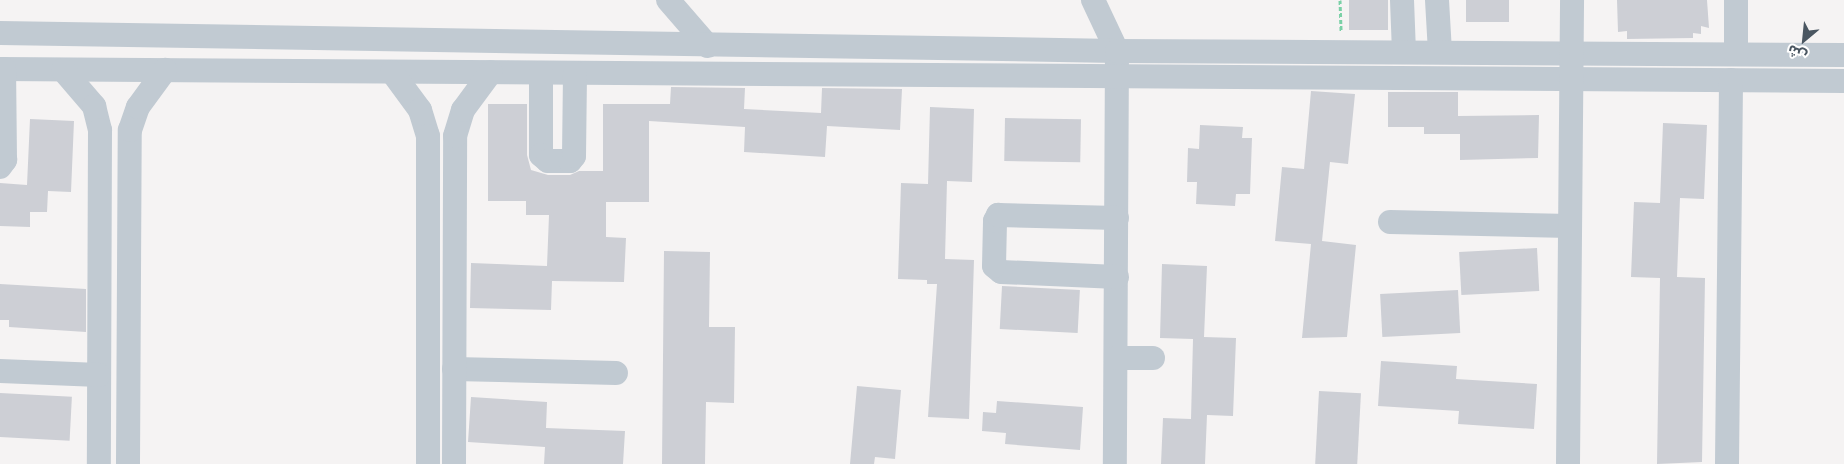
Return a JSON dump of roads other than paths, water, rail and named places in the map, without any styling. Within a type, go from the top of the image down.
[{"type":"street","points":[[668,0],[708,46]]},
{"type":"street","points":[[1093,0],[1117,51],[1117,277],[1114,464]]},
{"type":"street","points":[[1402,0],[1404,52]]},
{"type":"street","points":[[1437,0],[1440,52]]},
{"type":"street","points":[[1568,464],[1572,0]]},
{"type":"street","points":[[1736,0],[1736,54]]},
{"type":"street","points":[[0,33],[708,46],[1117,51],[1844,55]]},
{"type":"street","points":[[0,167],[5,160],[2,69],[1844,81]]},
{"type":"street","points":[[63,70],[94,106],[100,130],[99,464]]},
{"type":"street","points":[[128,464],[130,130],[138,107],[166,70]]},
{"type":"street","points":[[392,72],[420,110],[428,136],[428,464]]},
{"type":"street","points":[[454,464],[455,136],[462,110],[491,72]]},
{"type":"street","points":[[541,73],[541,154],[548,161],[570,161],[574,156],[575,73]]},
{"type":"street","points":[[1727,464],[1731,80]]},
{"type":"street","points":[[1117,218],[998,215],[995,221],[994,266],[1001,272],[1117,277]]},
{"type":"street","points":[[1390,222],[1570,226]]},
{"type":"street","points":[[1116,358],[1153,358]]},
{"type":"street","points":[[454,369],[616,373]]},
{"type":"street","points":[[0,371],[99,375]]}]
